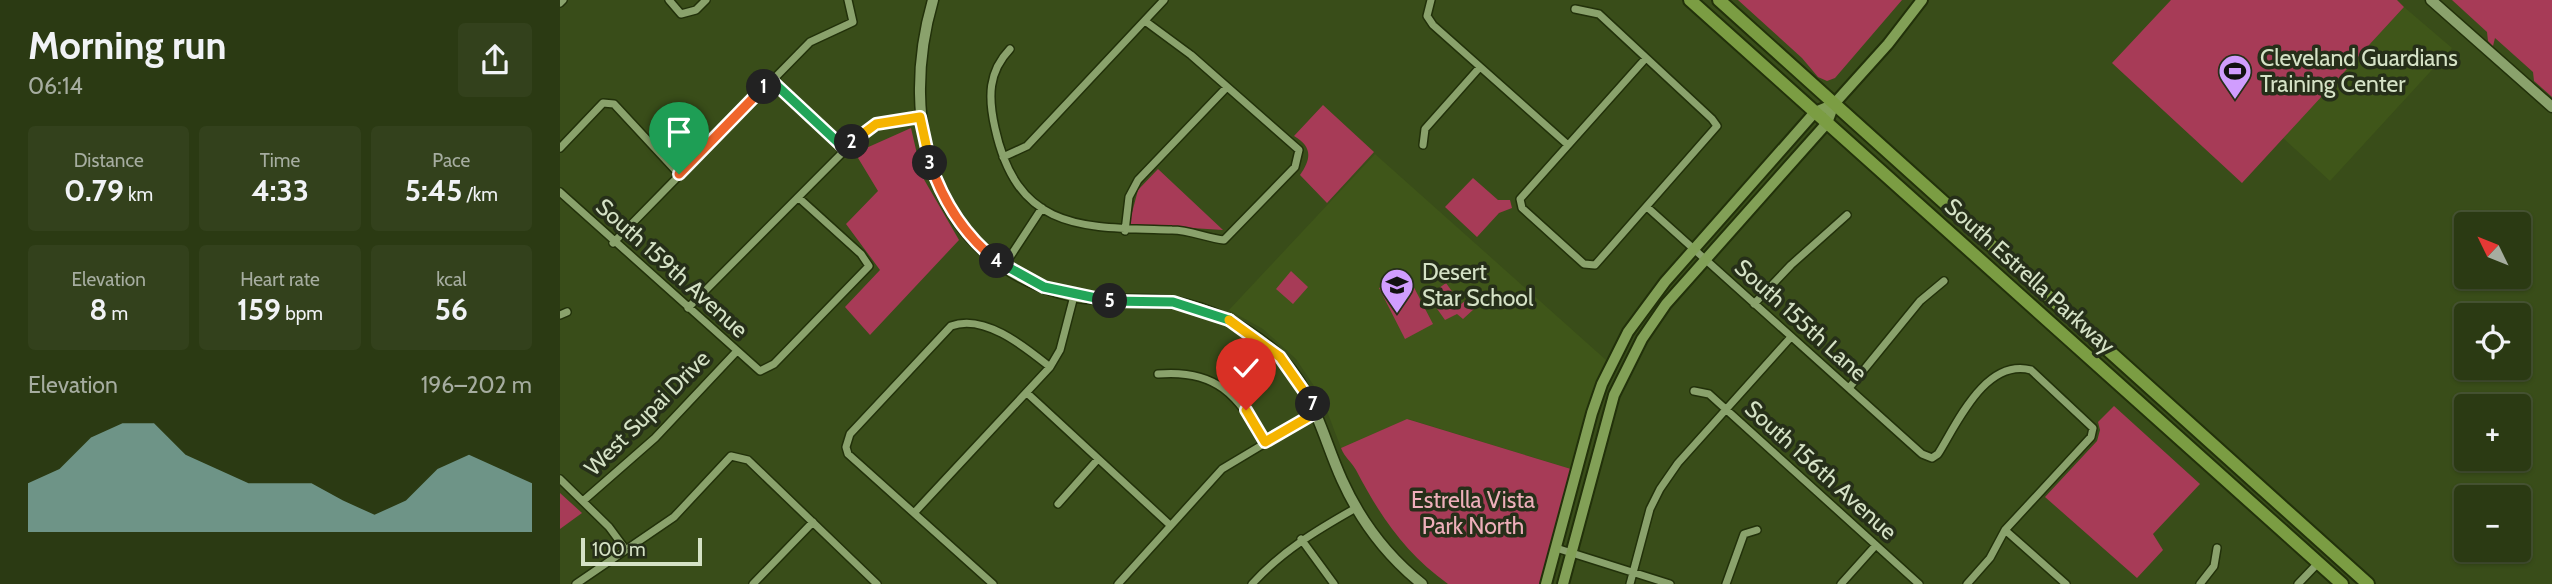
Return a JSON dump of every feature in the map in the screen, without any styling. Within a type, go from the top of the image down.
[{"type":"main road","name":"South Estrella Parkway","points":[[1690,0],[2342,584]]},
{"type":"main road","name":"South Estrella Parkway","points":[[1719,0],[2368,584]]},
{"type":"main road","points":[[1563,584],[1614,395],[1655,320],[1705,259],[1827,123],[1834,104],[1923,0]]},
{"type":"main road","points":[[1546,584],[1592,413],[1615,356],[1645,306],[1815,112],[1834,104]]},
{"type":"main road","points":[[2319,562],[2330,549]]},
{"type":"street","points":[[669,0],[681,14],[696,10],[706,0]]},
{"type":"street","points":[[613,243],[810,42],[853,22],[848,0]]},
{"type":"street","points":[[933,0],[920,55],[920,117],[925,147],[937,185],[978,246],[1004,267],[1044,287],[1074,296],[1118,302],[1173,302],[1224,318],[1250,333],[1280,357],[1298,379],[1317,412],[1341,478],[1356,508],[1385,549],[1422,584]]},
{"type":"street","points":[[1003,157],[1027,145],[1164,0]]},
{"type":"street","points":[[1431,0],[1426,10],[1433,25],[1568,145]]},
{"type":"street","points":[[2431,0],[2552,107]]},
{"type":"street","points":[[1575,9],[1599,14],[1646,58],[1717,126],[1595,265],[1584,264],[1522,208],[1520,199],[1646,58]]},
{"type":"street","points":[[1010,49],[998,61],[991,78],[992,117],[1003,157],[1019,187],[1042,208],[1080,226],[1125,230],[1175,230],[1224,240],[1295,167],[1299,150],[1145,21]]},
{"type":"street","points":[[1423,145],[1425,129],[1480,67]]},
{"type":"street","points":[[771,80],[845,149]]},
{"type":"street","points":[[1125,230],[1129,197],[1138,180],[1227,87]]},
{"type":"street","points":[[560,148],[603,103],[614,104],[679,174]]},
{"type":"street","points":[[688,308],[845,149],[876,124],[920,117]]},
{"type":"street","name":"South 159th Avenue","points":[[560,192],[613,243],[760,372],[774,364],[869,266],[861,254],[799,198]]},
{"type":"street","name":"South 155th Lane","points":[[1647,207],[1922,454],[1932,458],[1938,454],[1983,386],[2003,373],[2022,368],[2031,370],[2093,428],[2091,437],[2006,530]]},
{"type":"street","points":[[1004,267],[1042,208]]},
{"type":"street","points":[[1755,304],[1791,265],[1847,215]]},
{"type":"street","points":[[1849,388],[1907,316],[1944,281]]},
{"type":"street","points":[[914,513],[1050,367],[1060,350],[1074,296]]},
{"type":"street","points":[[993,584],[848,454],[846,447],[850,434],[951,326],[960,323],[976,324],[1020,343],[1050,367]]},
{"type":"street","points":[[1630,584],[1650,509],[1660,489],[1791,337]]},
{"type":"street","name":"West Supai Drive","points":[[583,501],[656,438],[736,352]]},
{"type":"street","points":[[1158,374],[1187,372],[1210,380],[1246,410],[1265,442]]},
{"type":"street","name":"South 156th Avenue","points":[[1694,391],[1709,394],[1919,584]]},
{"type":"street","points":[[1027,393],[1170,526]]},
{"type":"street","points":[[1118,584],[1222,469],[1317,412]]},
{"type":"street","points":[[576,584],[674,517],[732,456],[740,456],[748,460],[877,584]]},
{"type":"street","points":[[1058,504],[1098,459]]},
{"type":"street","points":[[560,479],[626,550]]},
{"type":"street","points":[[1251,584],[1301,539],[1356,508]]},
{"type":"street","points":[[753,584],[813,522]]},
{"type":"street","points":[[1726,584],[1744,534],[1757,530]]},
{"type":"street","points":[[1967,584],[1990,558],[2006,530],[2066,584]]},
{"type":"street","points":[[1301,539],[1334,584]]},
{"type":"street","points":[[1841,584],[1876,545]]},
{"type":"street","points":[[1556,548],[1634,570],[1670,584]]},
{"type":"street","points":[[2200,584],[2214,566],[2217,548]]},
{"type":"street","points":[[2298,584],[2319,562]]},
{"type":"shaded area","points":[[2404,7],[2452,48],[2330,181],[2283,138]]},
{"type":"shaded area","name":"Desert Star School","points":[[1375,154],[1606,360],[1589,404],[1571,469],[1408,419],[1341,448],[1322,398],[1296,359],[1263,329],[1229,310]]},
{"type":"green space","points":[[1738,0],[1902,0],[1835,78],[1827,81],[1818,77],[1802,58]]},
{"type":"green space","name":"Cleveland Guardians Training Center","points":[[2171,0],[2397,0],[2404,7],[2242,183],[2112,63]]},
{"type":"green space","points":[[2452,0],[2552,0],[2552,97],[2534,81],[2533,72],[2495,38],[2493,46],[2488,41],[2487,32]]},
{"type":"green space","points":[[1323,105],[1374,152],[1327,203],[1300,175],[1308,154],[1304,144],[1294,136]]},
{"type":"green space","points":[[911,128],[922,176],[959,240],[870,335],[845,307],[880,270],[846,224],[878,191],[855,153]]},
{"type":"green space","points":[[1158,169],[1223,230],[1129,224],[1138,190]]},
{"type":"green space","points":[[1473,178],[1498,200],[1510,200],[1512,208],[1499,213],[1477,237],[1445,207]]},
{"type":"green space","points":[[1291,271],[1308,287],[1293,304],[1276,289]]},
{"type":"green space","points":[[1407,274],[1433,324],[1405,339],[1379,288]]},
{"type":"green space","points":[[1446,283],[1461,304],[1465,301],[1474,309],[1463,319],[1457,314],[1445,320],[1428,296]]},
{"type":"green space","points":[[2114,406],[2200,484],[2153,534],[2163,550],[2137,578],[2045,497],[2097,441],[2100,430],[2098,422]]},
{"type":"green space","name":"Estrella Vista Park North","points":[[1407,419],[1571,469],[1541,584],[1448,584],[1419,560],[1395,533],[1341,448]]},
{"type":"green space","points":[[560,493],[582,513],[560,529]]},
{"type":"place","name":"Cleveland Guardians Training Center","points":[[2235,101]]},
{"type":"place","name":"Desert Star School","points":[[1397,315]]},
{"type":"route","points":[[679,174],[771,80],[845,149],[876,124],[920,117],[925,147],[937,185],[959,222],[978,246],[1004,267],[1044,287],[1074,296],[1118,302],[1173,302],[1224,318],[1250,333],[1280,357],[1298,379],[1317,412],[1265,442],[1246,410]]}]
